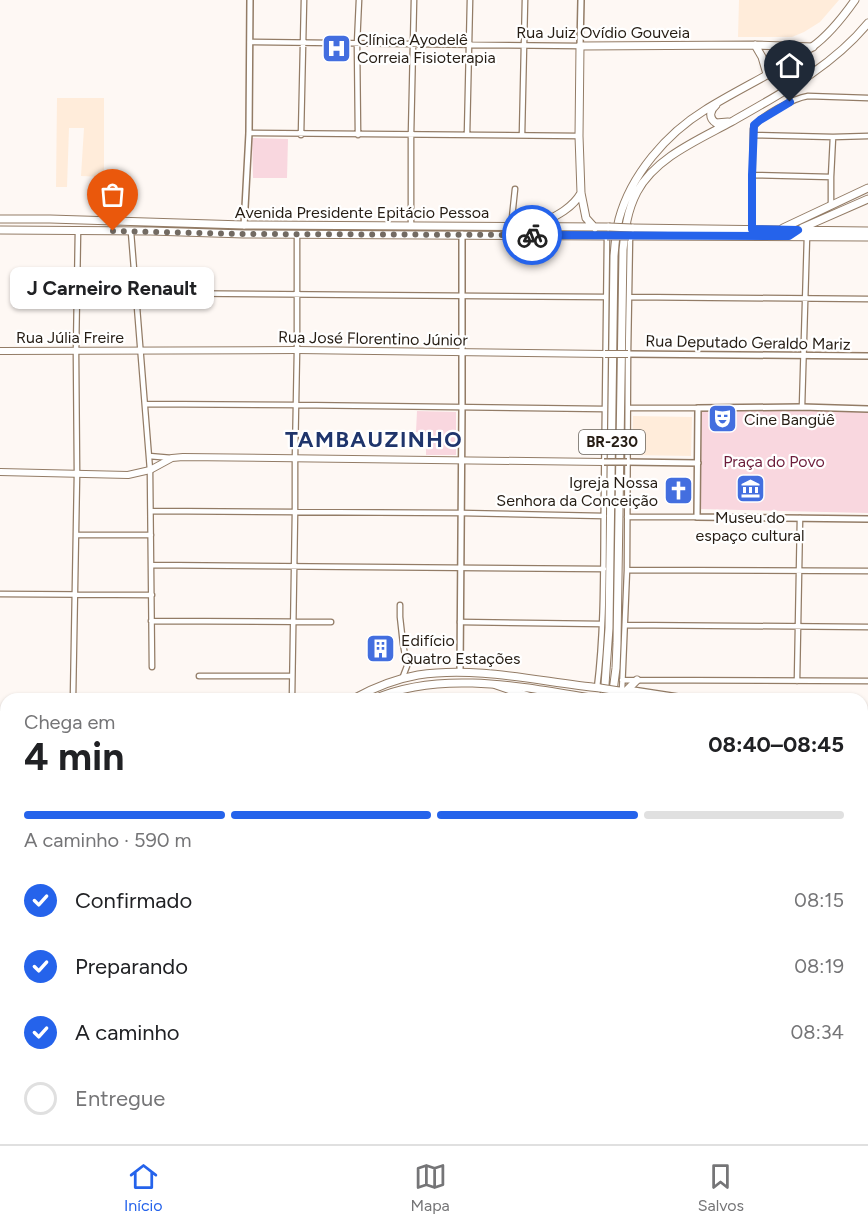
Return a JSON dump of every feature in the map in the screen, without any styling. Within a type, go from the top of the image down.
[{"type":"main road","name":"BR-230","points":[[604,693],[609,628],[614,268],[617,228],[624,205],[644,168],[659,150],[690,121],[728,96],[813,47],[855,0]]},
{"type":"main road","name":"BR-230","points":[[613,693],[617,643],[623,250],[627,216],[637,191],[655,170],[689,146],[801,82],[853,40],[868,23]]},
{"type":"main road","points":[[755,45],[762,57],[767,74]]},
{"type":"main road","name":"Rua Juiz Ovídio Gouveia","points":[[580,46],[813,47]]},
{"type":"main road","points":[[580,46],[581,193],[586,218],[595,228]]},
{"type":"main road","points":[[728,96],[714,107],[711,117],[713,121],[719,123],[735,119]]},
{"type":"main road","points":[[781,230],[868,188]]},
{"type":"main road","points":[[536,227],[575,202],[581,193]]},
{"type":"main road","points":[[789,236],[868,199]]},
{"type":"main road","name":"Avenida Presidente Epitácio Pessoa","points":[[0,219],[244,225],[411,226],[607,236],[630,233],[752,229],[868,231]]},
{"type":"main road","name":"Avenida Presidente Epitácio Pessoa","points":[[0,230],[244,234],[511,227],[609,227],[630,233],[868,237]]},
{"type":"main road","name":"Rua Júlia Freire","points":[[0,351],[140,350]]},
{"type":"main road","name":"Rua José Florentino Júnior","points":[[140,350],[628,354]]},
{"type":"main road","points":[[0,472],[128,475],[150,470],[172,458],[604,462]]},
{"type":"main road","points":[[366,693],[417,675],[460,672],[635,693]]},
{"type":"main road","points":[[623,691],[637,680]]},
{"type":"main road","points":[[391,693],[438,684],[496,685],[554,693]]},
{"type":"main road","points":[[496,685],[519,693]]},
{"type":"street","points":[[244,234],[249,133],[250,0]]},
{"type":"street","points":[[301,135],[304,0]]},
{"type":"street","points":[[358,135],[359,0]]},
{"type":"street","points":[[411,226],[414,0]]},
{"type":"street","points":[[467,135],[470,0]]},
{"type":"street","points":[[522,135],[525,0]]},
{"type":"street","points":[[580,46],[581,0]]},
{"type":"street","name":"Rua Juiz Ovídio Gouveia","points":[[250,42],[580,46]]},
{"type":"street","points":[[752,229],[753,135],[756,122],[790,102],[808,96],[868,98]]},
{"type":"street","points":[[249,133],[579,136]]},
{"type":"street","points":[[753,135],[868,136]]},
{"type":"street","points":[[831,205],[832,137]]},
{"type":"street","points":[[752,175],[831,177]]},
{"type":"street","points":[[511,227],[515,189]]},
{"type":"street","points":[[74,693],[78,230]]},
{"type":"street","points":[[460,672],[461,230]]},
{"type":"street","points":[[131,232],[152,511],[152,667]]},
{"type":"street","points":[[292,693],[297,405],[297,233]]},
{"type":"street","points":[[630,233],[627,570],[622,680],[623,691],[641,693]]},
{"type":"street","points":[[598,688],[604,569],[607,236]]},
{"type":"street","points":[[802,407],[807,236]]},
{"type":"street","points":[[136,293],[606,297]]},
{"type":"street","points":[[630,297],[868,299]]},
{"type":"street","name":"Rua Deputado Geraldo Mariz","points":[[628,354],[868,356]]},
{"type":"street","points":[[145,404],[604,409]]},
{"type":"street","points":[[628,408],[868,409]]},
{"type":"street","points":[[697,517],[698,408]]},
{"type":"street","points":[[68,415],[76,415]]},
{"type":"street","points":[[149,456],[172,458]]},
{"type":"street","points":[[604,462],[698,463]]},
{"type":"street","points":[[152,511],[604,516]]},
{"type":"street","points":[[627,517],[868,519]]},
{"type":"street","points":[[797,681],[800,518]]},
{"type":"street","points":[[76,535],[151,535]]},
{"type":"street","points":[[152,566],[604,569]]},
{"type":"street","points":[[627,570],[868,571]]},
{"type":"street","points":[[0,594],[152,595]]},
{"type":"street","points":[[400,604],[407,666],[402,679]]},
{"type":"street","points":[[151,621],[332,622]]},
{"type":"street","points":[[460,622],[602,624]]},
{"type":"street","points":[[626,625],[868,627]]},
{"type":"street","points":[[407,666],[417,675]]},
{"type":"street","points":[[199,676],[292,676]]},
{"type":"street","points":[[622,680],[868,681]]},
{"type":"shaded area","points":[[739,0],[839,0],[820,22],[792,37],[738,37]]},
{"type":"shaded area","points":[[57,98],[104,98],[104,177],[81,176],[84,128],[69,128],[67,187],[56,187]]},
{"type":"shaded area","points":[[633,416],[692,417],[691,456],[632,455]]},
{"type":"green space","points":[[252,138],[288,139],[287,178],[253,178]]},
{"type":"green space","name":"Praça do Povo","points":[[701,409],[868,411],[868,513],[699,509]]},
{"type":"green space","points":[[417,411],[456,412],[456,455],[426,455],[426,433],[416,432]]},
{"type":"way so far","points":[[113,231],[532,235]]},
{"type":"place","name":"Clínica Ayodelê Correia Fisioterapia","points":[[336,48]]},
{"type":"place","name":"J Carneiro Renault","points":[[113,231]]},
{"type":"place","name":"Cine Bangüê","points":[[723,419]]},
{"type":"place","name":"Museu do espaço cultural","points":[[750,489]]},
{"type":"place","name":"Igreja Nossa Senhora da Conceição","points":[[679,491]]},
{"type":"place","name":"Edifício Quatro Estações","points":[[380,649]]},
{"type":"district","name":"TAMBAUZINHO","points":[[374,439]]},
{"type":"route","points":[[532,235],[789,236],[798,230],[752,229],[752,193],[754,125],[790,102]]}]
